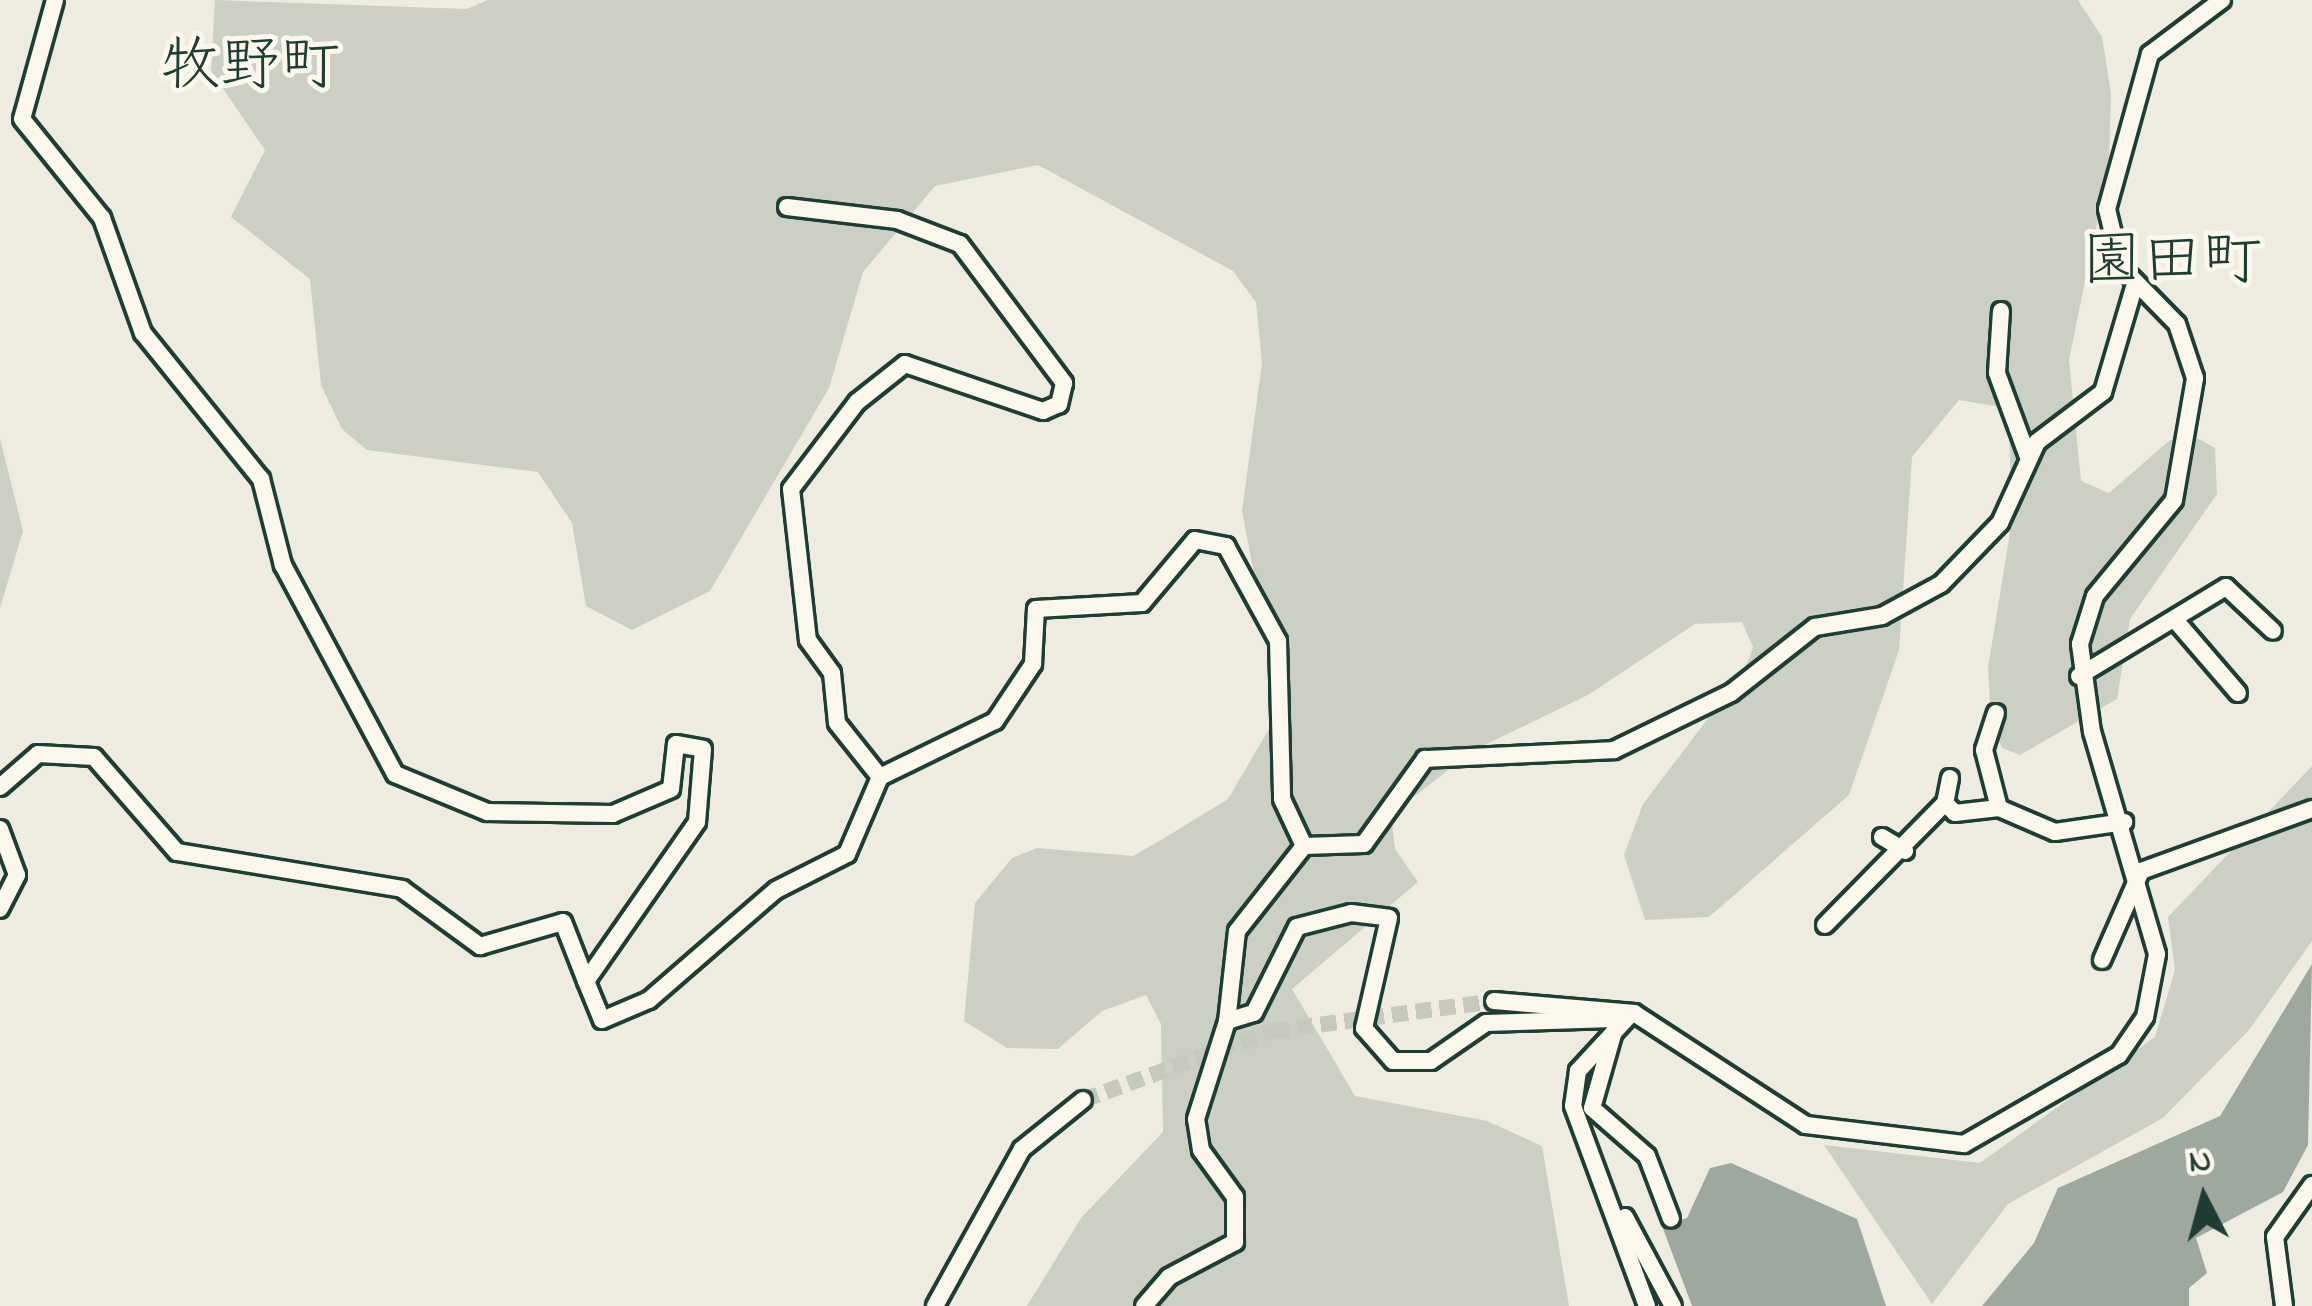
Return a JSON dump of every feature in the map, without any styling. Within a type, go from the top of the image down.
[{"type":"street","points":[[55,0],[22,119],[102,218],[143,333],[261,478],[283,565],[395,774],[488,812],[613,814],[671,789],[676,744],[703,748],[697,822],[586,981]]},
{"type":"street","points":[[1494,1001],[1625,1021],[1806,1125],[1988,1139],[2104,1069],[2145,1017],[2157,954],[2141,872],[2079,676],[2095,596],[2174,500],[2195,378],[2186,338],[2135,284],[2107,227],[2138,85],[2162,38],[2222,0]]},
{"type":"street","points":[[787,207],[897,220],[960,244],[1064,382],[1059,404],[1043,411],[904,364],[857,402],[791,489],[808,640],[832,673],[837,723],[880,777]]},
{"type":"street","points":[[1144,1306],[1168,1276],[1235,1242],[1235,1197],[1201,1150],[1196,1119],[1227,1022],[1244,914],[1304,846],[1364,844],[1425,759],[1614,750],[1731,693],[1815,627],[1908,604],[2000,523],[2028,457],[2103,392],[2135,284]]},
{"type":"street","points":[[2001,311],[1997,373],[2028,457]]},
{"type":"street","points":[[0,787],[38,754],[94,757],[177,852],[402,889],[480,946],[563,922],[594,1013],[622,1017],[776,890],[848,854],[880,777],[995,721],[1033,664],[1036,609],[1142,602],[1179,553],[1211,542],[1226,546],[1278,640],[1282,800],[1304,846]]},
{"type":"street","points":[[2079,676],[2226,587],[2273,631]]},
{"type":"street","points":[[2176,621],[2238,693]]},
{"type":"street","points":[[1996,713],[1984,750],[1999,808]]},
{"type":"street","points":[[1826,925],[1866,875],[1905,851],[1945,803],[1950,778]]},
{"type":"street","points":[[1945,803],[1955,813],[1999,808],[2055,832],[2124,822]]},
{"type":"street","points":[[2102,960],[2141,872],[2312,809]]},
{"type":"street","points":[[0,830],[16,875],[0,908]]},
{"type":"street","points":[[1882,836],[1905,851]]},
{"type":"street","points":[[1227,1022],[1254,1013],[1297,927],[1365,913],[1390,918],[1393,931],[1364,1028],[1393,1061],[1432,1060],[1486,1023],[1625,1021]]},
{"type":"street","points":[[1625,1021],[1577,1071],[1573,1106],[1647,1306]]},
{"type":"street","points":[[1625,1021],[1592,1108],[1648,1156],[1671,1219]]},
{"type":"street","points":[[935,1306],[1022,1149],[1083,1100]]},
{"type":"street","points":[[2284,1306],[2275,1237],[2312,1185]]},
{"type":"street","points":[[1612,1204],[1673,1306]]},
{"type":"shaded area","points":[[215,0],[467,9],[488,0],[2078,0],[2102,37],[2111,94],[2109,164],[2069,360],[2081,481],[2109,493],[2170,440],[2197,438],[2215,448],[2217,494],[2130,619],[2117,699],[2020,755],[2002,748],[1991,720],[1988,668],[2012,520],[2009,430],[2001,407],[1959,400],[1912,457],[1899,650],[1849,795],[1709,917],[1645,920],[1624,855],[1643,804],[1744,671],[1753,647],[1742,622],[1695,624],[1588,695],[1474,750],[1406,803],[1392,822],[1395,849],[1418,882],[1292,989],[1355,1096],[1487,1121],[1542,1146],[1569,1306],[1027,1306],[1081,1218],[1163,1132],[1161,1024],[1146,995],[1102,1011],[1058,1049],[1007,1048],[964,1021],[975,903],[1012,858],[1037,848],[1133,856],[1166,837],[1228,799],[1272,724],[1281,622],[1254,574],[1242,511],[1262,363],[1256,302],[1233,271],[1038,165],[935,186],[863,272],[829,388],[710,591],[632,630],[586,606],[572,523],[538,472],[367,450],[342,429],[321,385],[310,279],[231,217],[265,150],[211,71]]},
{"type":"shaded area","points":[[0,438],[23,531],[0,608]]},
{"type":"shaded area","points":[[2312,766],[2312,941],[2249,1030],[2163,1118],[2008,1204],[1932,1304],[1824,1145],[1980,1163],[2155,1037],[2175,970],[2168,917]]},
{"type":"shaded area","points":[[2312,964],[2308,1145],[2283,1192],[2196,1238],[2207,1273],[2189,1288],[2189,1306],[1982,1306],[2034,1243],[2058,1188],[2220,1116]]},
{"type":"shaded area","points":[[1731,1163],[1857,1219],[1886,1306],[1692,1306],[1662,1226],[1687,1218],[1710,1168]]},
{"type":"tunnel","points":[[1083,1100],[1273,1031],[1494,1001]]},
{"type":"district","name":"牧野町","points":[[250,68]]},
{"type":"district","name":"園田町","points":[[2172,263]]}]
